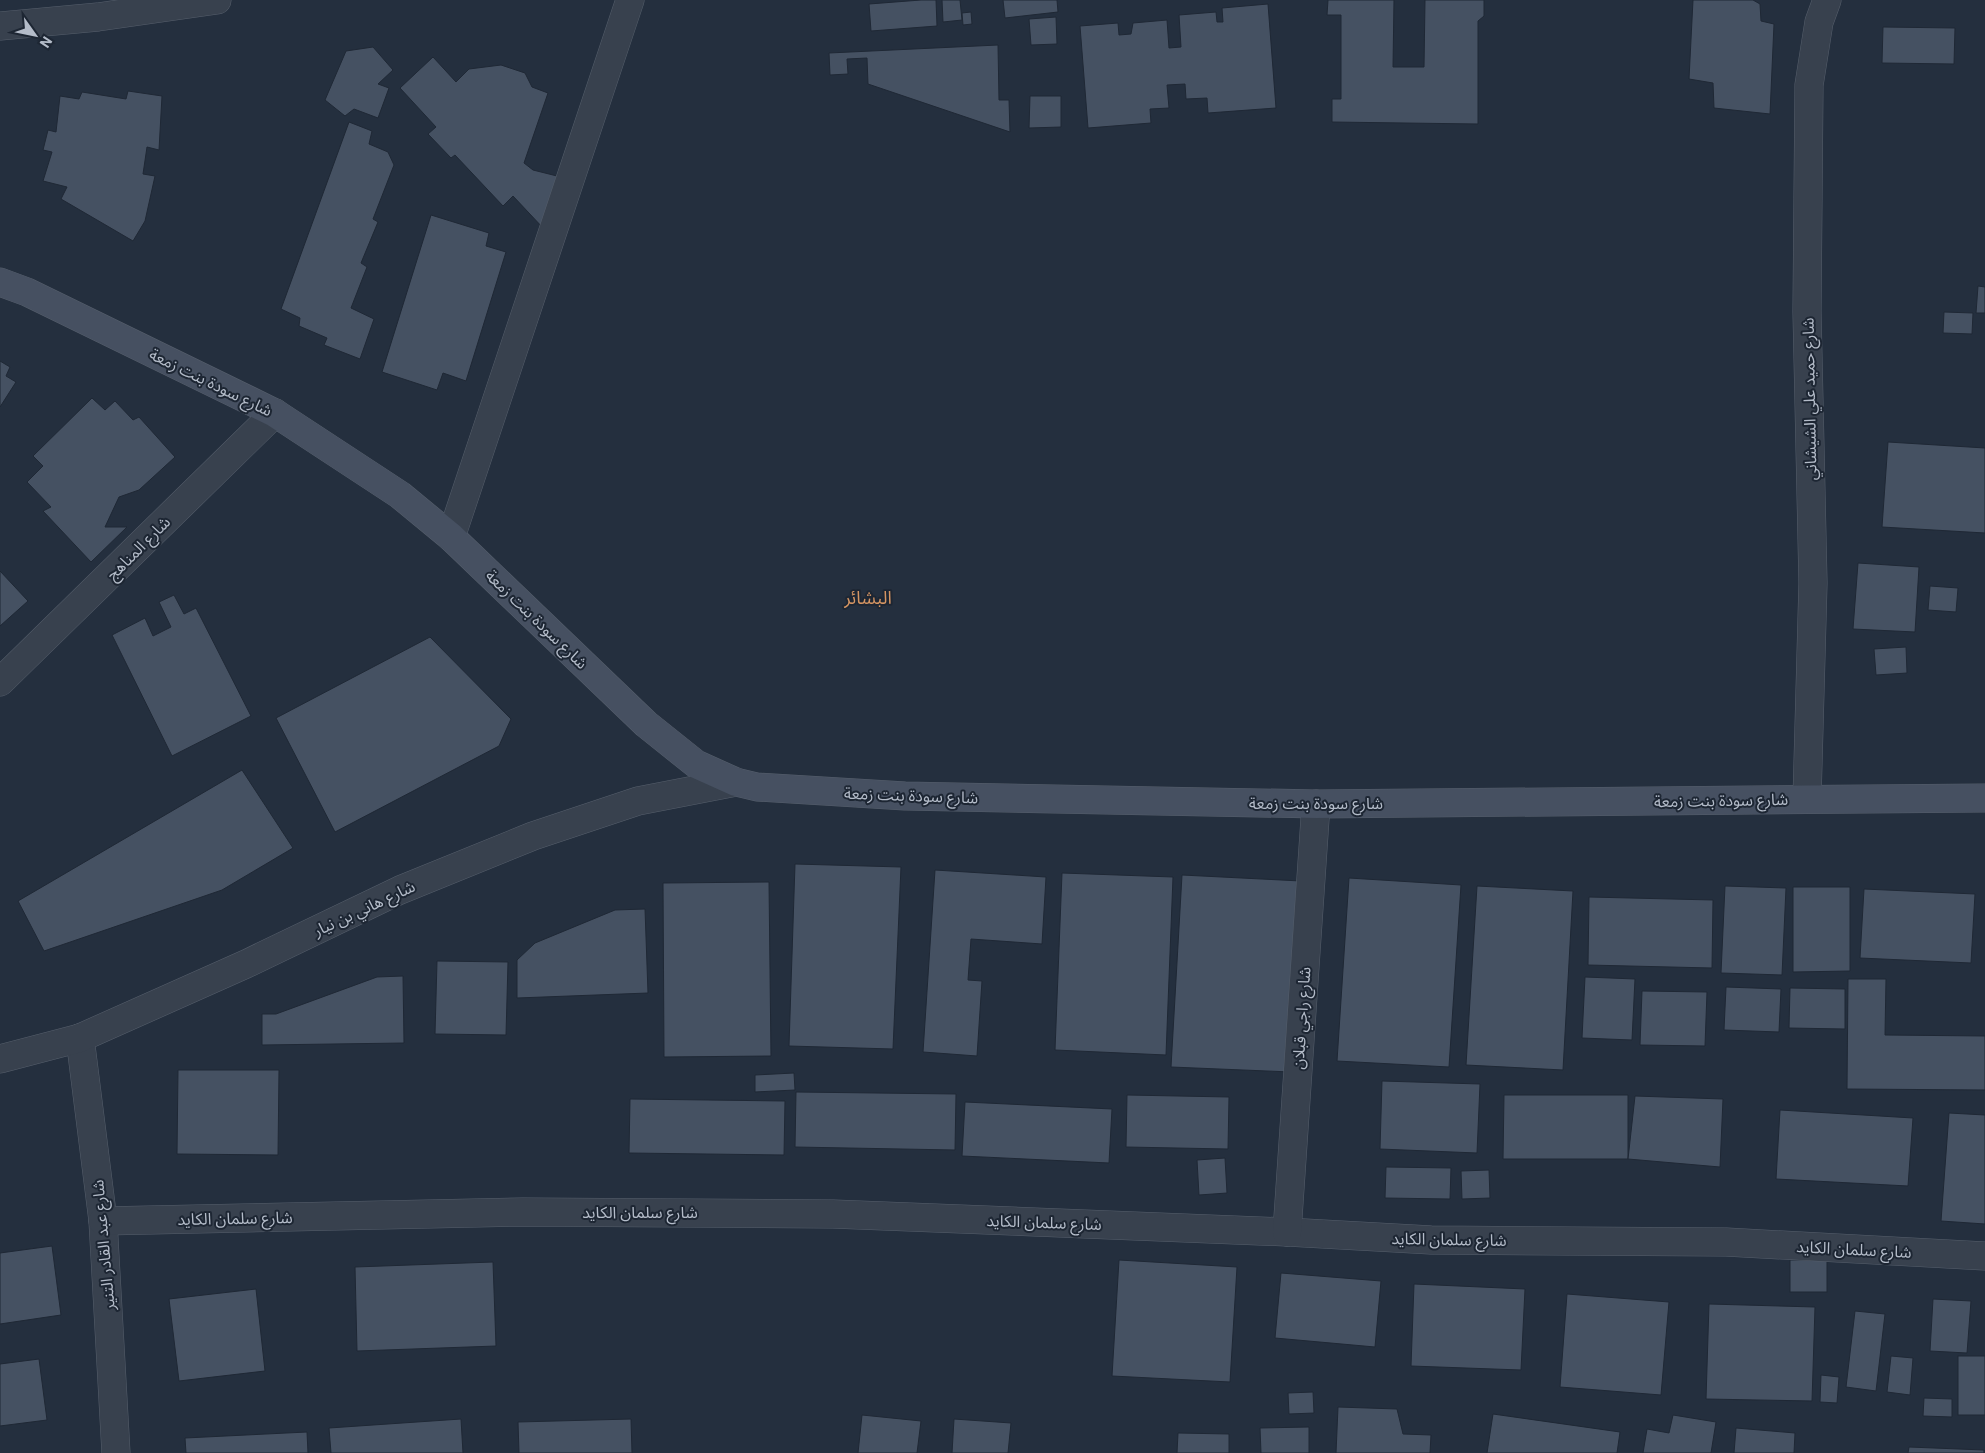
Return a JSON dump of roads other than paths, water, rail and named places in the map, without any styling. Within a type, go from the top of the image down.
[{"type":"street","points":[[0,26],[98,17],[217,0]]},
{"type":"street","points":[[451,537],[630,0]]},
{"type":"street","name":"شارع حميد علي الشيشاني","points":[[1808,799],[1813,583],[1807,312],[1809,85],[1819,22],[1827,0]]},
{"type":"street","name":"شارع سودة بنت زمعة","points":[[0,282],[53,305],[275,414],[400,495],[451,537],[646,724],[696,764],[736,782],[757,787],[905,796],[1316,804],[1985,798]]},
{"type":"street","name":"شارع المناهج","points":[[0,682],[275,414]]},
{"type":"street","name":"شارع هاني بن نيار","points":[[0,1059],[80,1038],[246,964],[400,890],[533,836],[638,801],[736,782]]},
{"type":"street","name":"شارع راجي قبلان","points":[[1287,1232],[1316,804]]},
{"type":"street","name":"شارع عبد القادر التنير","points":[[80,1038],[103,1221],[116,1453]]},
{"type":"street","name":"شارع سلمان الكايد","points":[[103,1221],[522,1212],[823,1214],[1287,1232],[1431,1240],[1726,1242],[1985,1256]]},
{"type":"district","name":"البشائر","points":[[868,598]]}]
